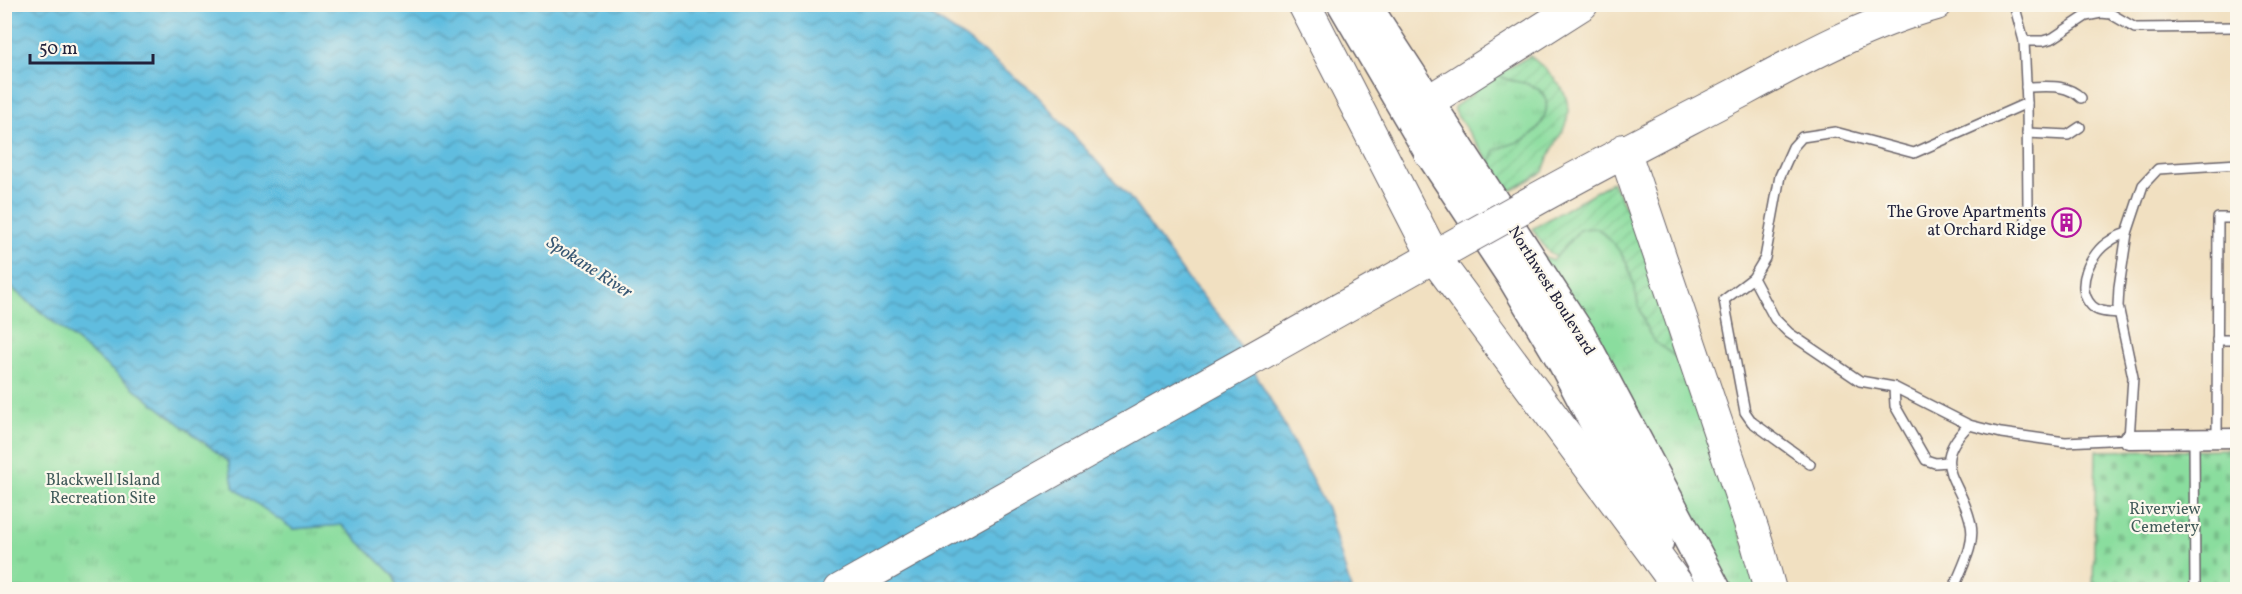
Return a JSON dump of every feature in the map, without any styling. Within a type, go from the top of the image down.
[{"type":"highway","points":[[1304,4],[1434,256],[1682,590]]},
{"type":"highway","points":[[1430,153],[1422,118],[1423,107],[1429,101],[1582,4]]},
{"type":"highway","points":[[840,590],[1624,150],[1817,50],[1917,7]]},
{"type":"highway","points":[[1624,150],[1757,543],[1770,590]]},
{"type":"main road","name":"Northwest Boulevard","points":[[1343,4],[1430,153],[1511,275],[1563,362],[1682,590]]},
{"type":"main road","name":"Northwest Boulevard","points":[[1365,4],[1581,336],[1716,590]]},
{"type":"street","points":[[2129,439],[2238,438]]},
{"type":"lane","points":[[2014,4],[2024,41],[2027,103],[2028,207],[2026,219]]},
{"type":"lane","points":[[2024,41],[2043,41],[2053,38],[2086,16],[2101,13],[2111,14],[2135,28],[2238,27]]},
{"type":"lane","points":[[2026,87],[2059,87],[2069,89],[2081,98]]},
{"type":"lane","points":[[1810,464],[1752,422],[1745,412],[1724,300],[1753,278],[1765,258],[1780,176],[1793,147],[1802,137],[1835,132],[1914,153],[2027,103]]},
{"type":"lane","points":[[2027,133],[2068,135],[2080,127]]},
{"type":"lane","points":[[1753,278],[1775,320],[1789,333],[1860,381],[1894,387],[1969,425],[2028,439],[2065,442],[2129,439],[2133,377],[2119,314],[2119,287],[2127,233],[2143,184],[2158,169],[2238,164]]},
{"type":"lane","points":[[2217,438],[2218,218],[2238,218]]},
{"type":"lane","points":[[2119,314],[2100,311],[2092,306],[2086,294],[2085,274],[2091,261],[2108,242],[2127,233]]},
{"type":"lane","points":[[2217,340],[2238,340]]},
{"type":"lane","points":[[1894,387],[1895,406],[1926,460],[1935,463],[1948,462]]},
{"type":"lane","points":[[1956,583],[1967,557],[1972,527],[1948,462],[1954,439],[1969,425]]},
{"type":"lane","points":[[2194,438],[2195,590]]},
{"type":"green space","points":[[1530,56],[1548,71],[1562,88],[1568,108],[1567,118],[1543,172],[1510,191],[1490,163],[1495,150],[1522,140],[1536,131],[1544,117],[1546,103],[1540,91],[1533,86],[1506,79],[1498,74]]},
{"type":"green space","points":[[1498,74],[1506,79],[1533,86],[1540,91],[1546,103],[1546,110],[1536,131],[1522,140],[1496,150],[1490,163],[1454,111],[1454,107],[1473,94],[1470,88]]},
{"type":"green space","points":[[1612,182],[1642,245],[1676,357],[1655,342],[1649,333],[1627,265],[1621,253],[1597,228],[1580,229],[1556,257],[1546,249],[1532,229]]},
{"type":"green space","points":[[1586,227],[1597,228],[1614,242],[1625,256],[1655,342],[1676,357],[1703,421],[1759,589],[1728,589],[1539,254],[1553,261],[1575,232]]},
{"type":"green space","name":"Blackwell Island Recreation Site","points":[[4,282],[140,393],[228,461],[293,529],[342,525],[394,576],[397,589],[5,589]]},
{"type":"green space","name":"Riverview Cemetery","points":[[2237,449],[2237,589],[2093,590],[2096,451]]},
{"type":"water","name":"Spokane River","points":[[4,5],[915,5],[965,38],[1034,92],[1130,198],[1190,282],[1226,323],[1276,409],[1327,508],[1351,589],[397,589],[394,576],[342,525],[293,529],[234,488],[228,461],[140,393],[5,282]]},
{"type":"place","name":"The Grove Apartments at Orchard Ridge","points":[[2067,222]]}]
